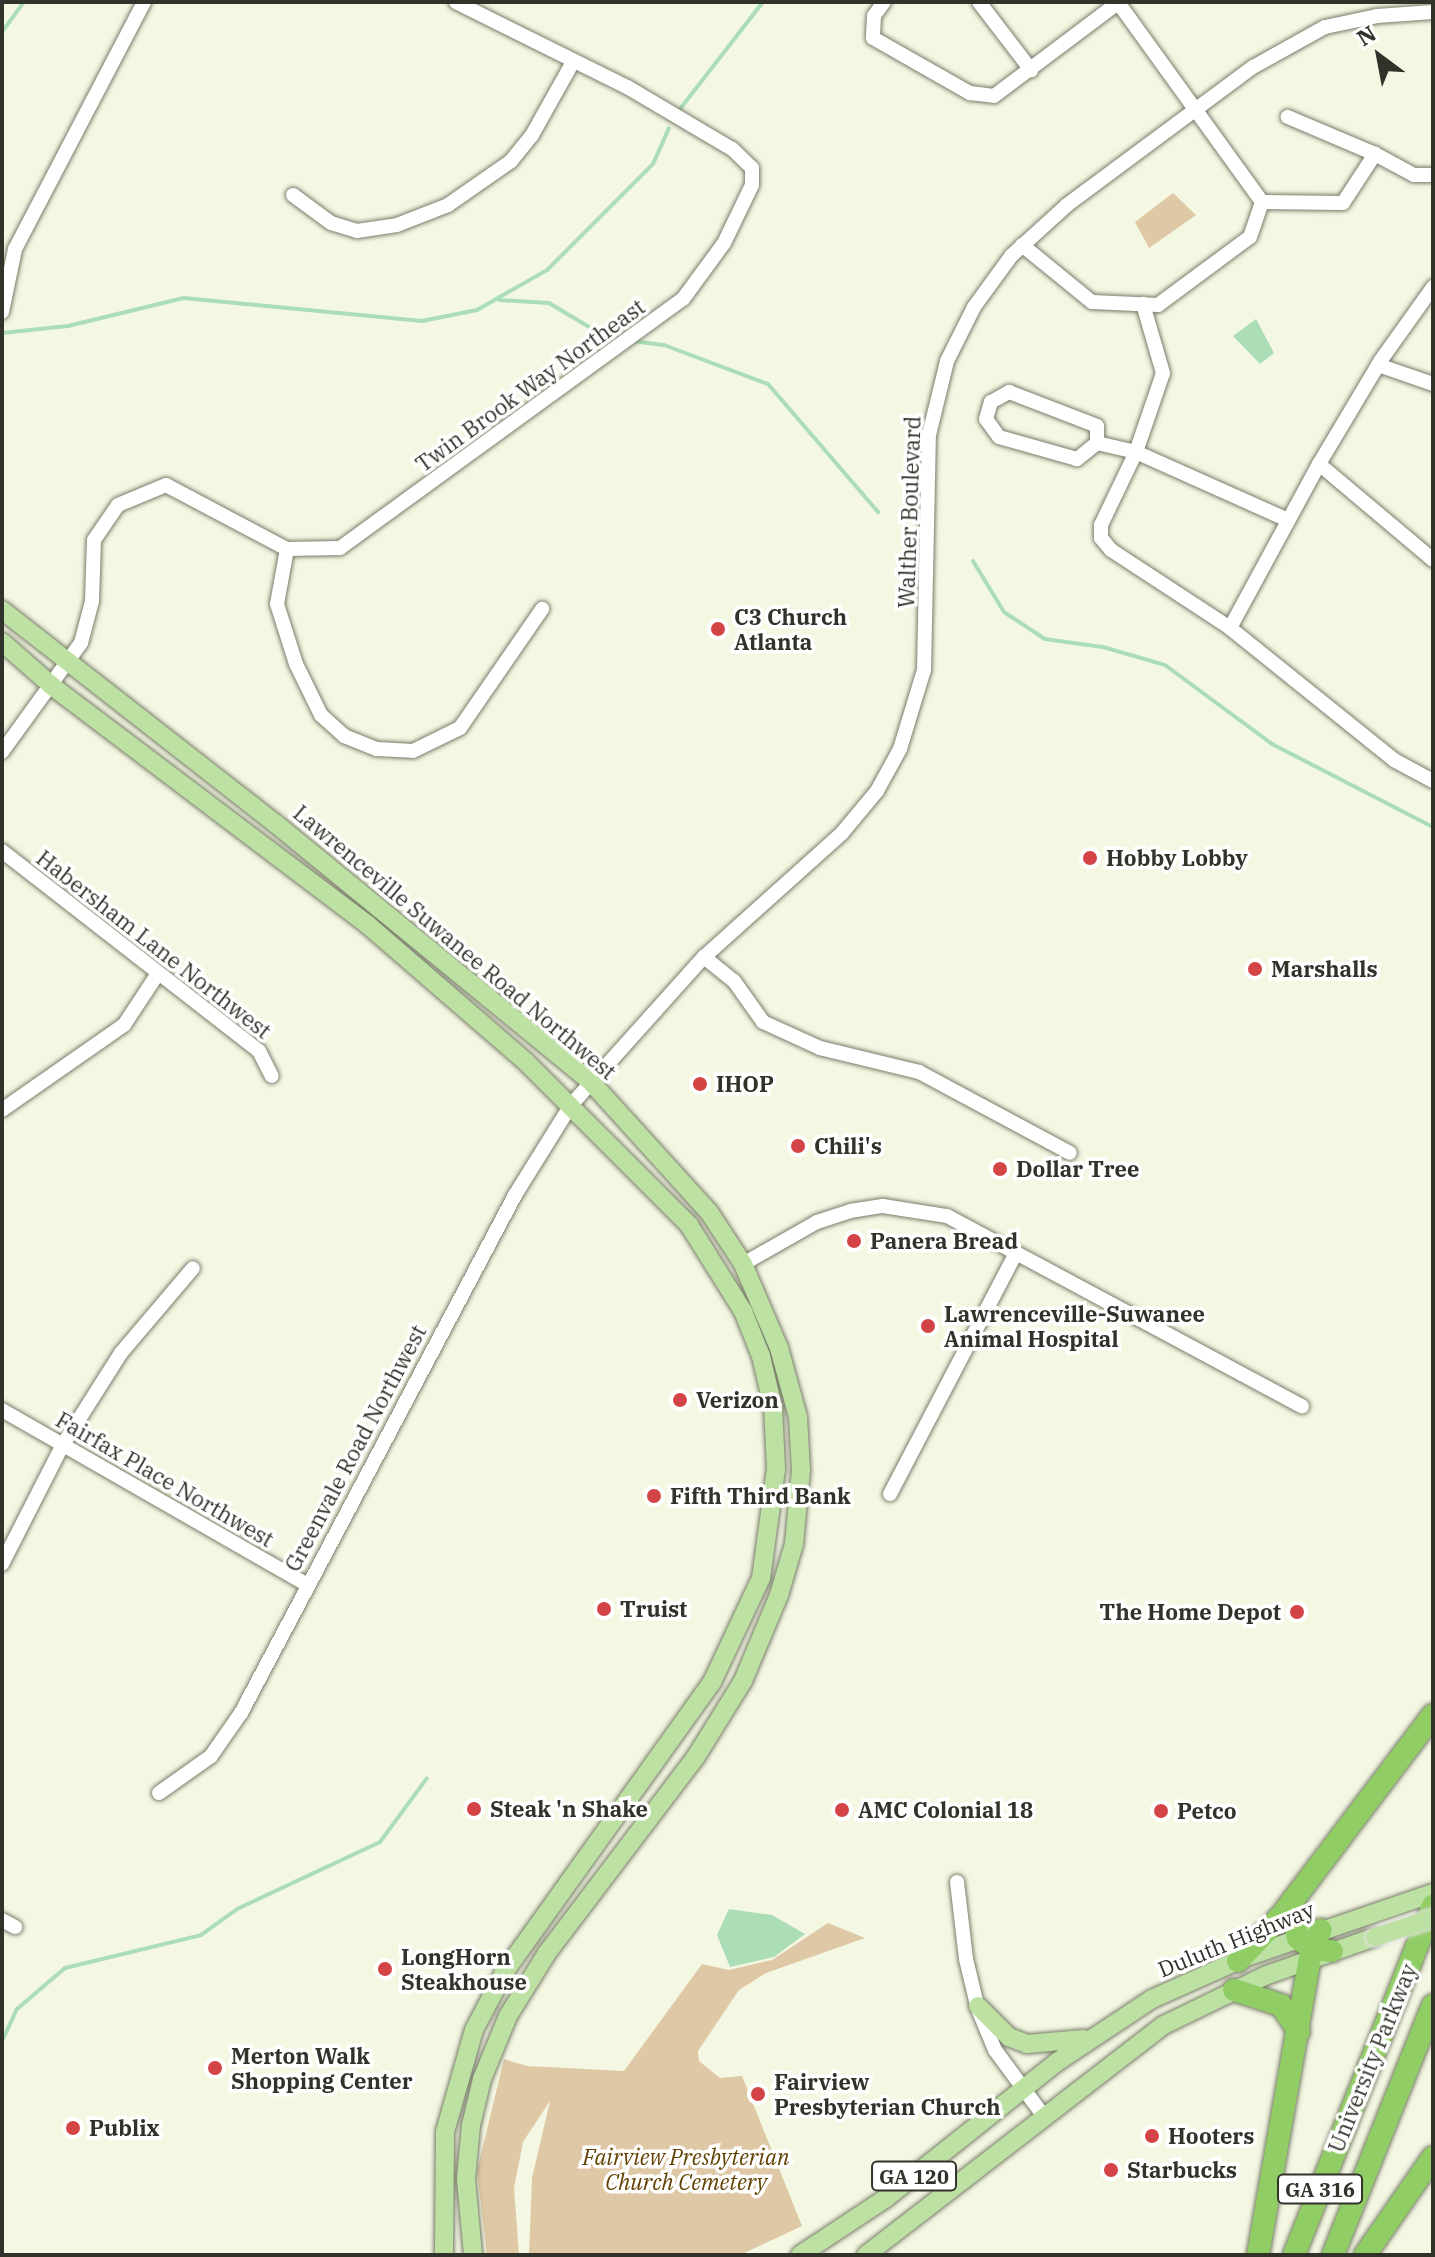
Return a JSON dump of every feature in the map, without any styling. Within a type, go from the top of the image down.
[{"type":"highway","points":[[1238,1961],[1293,1900],[1433,1715]]},
{"type":"highway","points":[[1258,2255],[1315,1945],[1293,1900]]},
{"type":"highway","name":"University Parkway","points":[[1294,2255],[1433,1906]]},
{"type":"highway","points":[[1234,1990],[1281,2005],[1299,2032]]},
{"type":"highway","name":"University Parkway","points":[[1333,2255],[1433,2005]]},
{"type":"highway","points":[[1365,2255],[1433,2157]]},
{"type":"main road","name":"Lawrenceville Suwanee Road Northwest","points":[[2,610],[288,833],[591,1082],[700,1200],[743,1264],[772,1327],[798,1417],[801,1482],[794,1544],[761,1645],[743,1681],[695,1758],[587,1899],[526,1985],[482,2079],[466,2179],[473,2255]]},
{"type":"main road","name":"Lawrenceville Suwanee Road Northwest","points":[[2,642],[52,686],[368,925],[571,1105],[689,1225],[743,1311],[761,1356],[773,1407],[775,1488],[761,1578],[724,1663],[504,1973],[474,2030],[445,2132],[444,2255]]},
{"type":"main road","name":"Duluth Highway","points":[[866,2255],[1043,2115],[1164,2025],[1386,1908],[1433,1893]]},
{"type":"main road","name":"Duluth Highway","points":[[800,2255],[886,2198],[1091,2038],[1152,1999],[1238,1961],[1315,1945],[1375,1937],[1433,1918]]},
{"type":"main road","points":[[978,2006],[1009,2037],[1027,2044],[1091,2038]]},
{"type":"street","points":[[2,312],[15,249],[144,2]]},
{"type":"street","name":"Twin Brook Way Northeast","points":[[287,549],[340,548],[382,521],[683,299],[724,243],[752,185],[752,168],[732,149],[627,87],[456,2]]},
{"type":"street","points":[[884,2],[874,16],[873,38],[970,93],[994,96],[1118,2],[1262,202]]},
{"type":"street","points":[[979,2],[1031,70]]},
{"type":"street","name":"Walther Boulevard","points":[[571,1105],[704,957],[842,833],[877,791],[900,749],[924,670],[929,435],[935,399],[947,361],[974,307],[1022,245],[1194,109],[1288,46],[1325,27],[1377,16],[1433,12]]},
{"type":"street","points":[[293,195],[331,223],[357,231],[397,225],[448,205],[511,161],[532,135],[573,62]]},
{"type":"street","points":[[1288,117],[1375,154],[1414,175],[1433,175]]},
{"type":"street","points":[[1262,202],[1343,203],[1375,154]]},
{"type":"street","points":[[1022,245],[1092,302],[1158,305],[1250,237],[1262,202]]},
{"type":"street","points":[[2,241],[15,249]]},
{"type":"street","points":[[1230,628],[1319,464],[1378,365],[1433,287]]},
{"type":"street","points":[[1143,304],[1163,373],[1136,452],[1101,525],[1101,538],[1111,550],[1230,628],[1394,760],[1433,781]]},
{"type":"street","points":[[1378,365],[1433,384]]},
{"type":"street","points":[[1009,392],[1097,426],[1097,443],[1077,459],[999,437],[986,419],[991,402],[1009,392]]},
{"type":"street","points":[[1097,443],[1136,452],[1288,520]]},
{"type":"street","points":[[1319,464],[1433,560]]},
{"type":"street","points":[[2,752],[68,664],[86,633],[94,540],[118,505],[140,493],[166,485],[185,491],[287,549],[277,604],[296,664],[321,715],[344,736],[377,749],[413,751],[460,728],[542,609]]},
{"type":"street","name":"Habersham Lane Northwest","points":[[2,851],[157,975],[259,1051],[272,1076]]},
{"type":"street","points":[[704,957],[734,981],[763,1022],[820,1048],[919,1072],[1070,1153]]},
{"type":"street","points":[[2,1110],[116,1032],[157,975]]},
{"type":"street","name":"Greenvale Road Northwest","points":[[159,1793],[211,1756],[241,1713],[515,1195],[571,1105]]},
{"type":"street","points":[[743,1264],[817,1222],[883,1206],[947,1216],[1302,1406]]},
{"type":"street","points":[[890,1494],[1016,1253]]},
{"type":"street","points":[[2,1564],[62,1446],[121,1353],[193,1268]]},
{"type":"street","name":"Fairfax Place Northwest","points":[[2,1410],[307,1585]]},
{"type":"street","points":[[957,1882],[966,1959],[978,2006],[995,2050],[1043,2115]]},
{"type":"green space","points":[[1173,193],[1196,215],[1149,248],[1135,222]]},
{"type":"green space","name":"Fairview Presbyterian Church Cemetery","points":[[828,1923],[865,1938],[766,1973],[739,1990],[698,2051],[699,2061],[720,2078],[742,2076],[802,2226],[740,2255],[529,2255],[532,2178],[550,2101],[523,2142],[514,2188],[519,2255],[487,2255],[477,2171],[504,2059],[527,2066],[624,2071],[702,1964],[729,1970],[772,1960]]},
{"type":"shaded area","points":[[1256,319],[1274,353],[1260,364],[1233,336]]},
{"type":"shaded area","points":[[729,1909],[772,1915],[805,1934],[774,1957],[730,1967],[717,1935]]},
{"type":"waterway","points":[[2,32],[24,2]]},
{"type":"waterway","points":[[680,109],[763,2]]},
{"type":"waterway","points":[[2,333],[68,326],[184,298],[422,321],[477,310],[547,270],[653,164],[669,128]]},
{"type":"waterway","points":[[499,300],[549,303],[596,331],[621,338]]},
{"type":"waterway","points":[[634,341],[664,345],[768,384],[878,512]]},
{"type":"waterway","points":[[973,561],[1004,612],[1045,639],[1103,647],[1165,665],[1272,744],[1433,827]]},
{"type":"waterway","points":[[2,2041],[17,2009],[65,1968],[201,1935],[237,1909],[380,1842],[427,1778]]},
{"type":"place","name":"C3 Church Atlanta","points":[[718,629]]},
{"type":"place","name":"Hobby Lobby","points":[[1090,858]]},
{"type":"place","name":"Marshalls","points":[[1255,969]]},
{"type":"place","name":"IHOP","points":[[700,1084]]},
{"type":"place","name":"Chili's","points":[[798,1146]]},
{"type":"place","name":"Dollar Tree","points":[[1000,1169]]},
{"type":"place","name":"Panera Bread","points":[[854,1241]]},
{"type":"place","name":"Lawrenceville-Suwanee Animal Hospital","points":[[928,1326]]},
{"type":"place","name":"Verizon","points":[[680,1400]]},
{"type":"place","name":"Fifth Third Bank","points":[[654,1496]]},
{"type":"place","name":"Truist","points":[[604,1609]]},
{"type":"place","name":"The Home Depot","points":[[1297,1612]]},
{"type":"place","name":"Steak 'n Shake","points":[[474,1809]]},
{"type":"place","name":"AMC Colonial 18","points":[[842,1810]]},
{"type":"place","name":"Petco","points":[[1161,1811]]},
{"type":"place","name":"LongHorn Steakhouse","points":[[385,1969]]},
{"type":"place","name":"Merton Walk Shopping Center","points":[[215,2068]]},
{"type":"place","name":"Fairview Presbyterian Church","points":[[758,2094]]},
{"type":"place","name":"Publix","points":[[73,2128]]},
{"type":"place","name":"Hooters","points":[[1152,2136]]},
{"type":"place","name":"Starbucks","points":[[1111,2170]]}]
